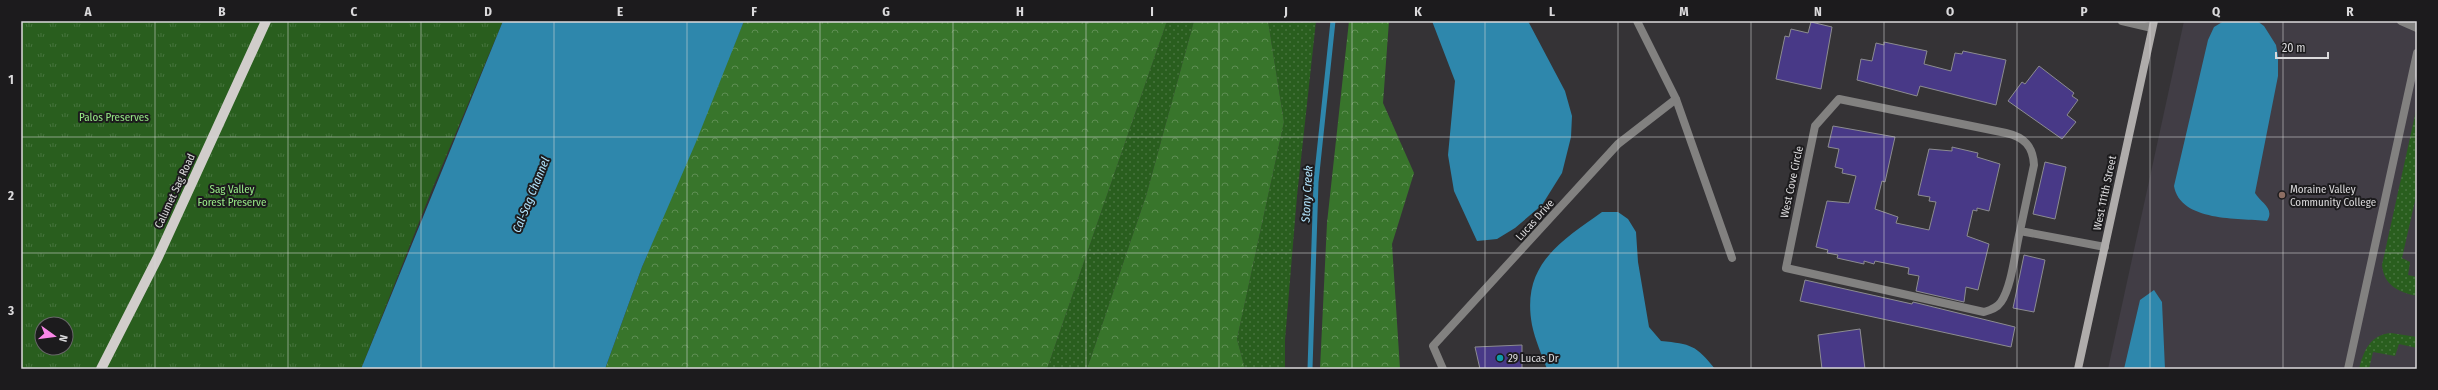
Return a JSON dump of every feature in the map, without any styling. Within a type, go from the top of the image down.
[{"type":"main road","name":"Calumet Sag Road","points":[[101,369],[158,257],[266,21]]},
{"type":"main road","name":"West 111th Street","points":[[2078,369],[2153,25]]},
{"type":"street","points":[[1637,21],[1676,99],[1732,258]]},
{"type":"street","points":[[2122,21],[2153,25]]},
{"type":"street","points":[[2401,21],[2417,28]]},
{"type":"street","points":[[2348,369],[2417,53]]},
{"type":"street","name":"Lucas Drive","points":[[1443,369],[1433,346],[1618,144],[1676,99]]},
{"type":"street","name":"West Cove Circle","points":[[1839,99],[2006,133],[2023,139],[2034,155],[2034,165],[2020,231],[2006,292],[1994,309],[1984,312],[1786,268],[1815,126],[1839,99]]},
{"type":"street","points":[[2020,231],[2105,247]]},
{"type":"shaded area","name":"Moraine Valley Community College","points":[[2184,21],[2417,21],[2417,369],[2108,369]]},
{"type":"green space","name":"Sag Valley Forest Preserve","points":[[21,21],[503,21],[431,192],[361,369],[21,369]]},
{"type":"green space","points":[[744,21],[1167,21],[1047,369],[605,369],[642,267]]},
{"type":"green space","points":[[1167,21],[1194,21],[1146,196],[1087,369],[1047,369]]},
{"type":"green space","points":[[1194,21],[1268,21],[1284,122],[1237,339],[1245,369],[1087,369],[1146,196]]},
{"type":"green space","points":[[1268,21],[1316,21],[1297,196],[1285,340],[1285,369],[1245,369],[1237,339],[1284,122]]},
{"type":"green space","points":[[1349,21],[1389,21],[1383,103],[1414,173],[1392,244],[1400,369],[1320,369],[1327,223]]},
{"type":"green space","points":[[2417,106],[2417,192],[2402,258],[2410,262],[2408,275],[2417,277],[2417,296],[2399,290],[2389,283],[2383,272],[2382,265]]},
{"type":"green space","points":[[2391,333],[2417,337],[2417,348],[2399,344],[2395,356],[2373,352],[2369,369],[2359,369],[2363,356],[2373,340],[2384,334]]},
{"type":"water","name":"Cal-Sag Channel","points":[[503,21],[744,21],[696,142],[642,267],[605,369],[361,369]]},
{"type":"water","points":[[1432,21],[1528,21],[1565,91],[1572,116],[1571,137],[1562,173],[1542,205],[1515,228],[1497,239],[1477,241],[1454,191],[1448,155],[1455,81]]},
{"type":"water","points":[[2224,21],[2257,21],[2264,26],[2276,45],[2278,56],[2278,76],[2255,193],[2268,209],[2269,216],[2267,221],[2227,218],[2199,212],[2187,206],[2179,198],[2174,186],[2208,40],[2214,27]]},
{"type":"water","points":[[1602,212],[1618,212],[1628,219],[1636,232],[1638,262],[1649,327],[1661,341],[1679,343],[1697,350],[1715,369],[1547,369],[1532,325],[1530,304],[1532,286],[1538,271],[1547,257],[1558,245]]},
{"type":"water","points":[[2154,290],[2162,302],[2165,369],[2124,369],[2140,300]]},
{"type":"building","points":[[1811,22],[1832,27],[1821,89],[1776,79],[1785,36],[1789,37],[1791,29],[1808,33]]},
{"type":"building","points":[[1884,42],[1927,51],[1924,64],[1951,71],[1955,53],[1962,54],[1963,51],[2006,60],[1996,105],[1920,86],[1917,96],[1857,80],[1861,59],[1872,61],[1876,43],[1884,45]]},
{"type":"building","points":[[2039,66],[2074,93],[2072,96],[2078,100],[2067,115],[2076,122],[2062,139],[2008,101],[2022,82],[2025,84]]},
{"type":"building","points":[[1833,126],[1895,137],[1885,182],[1882,181],[1875,209],[1898,217],[1896,223],[1929,230],[1936,202],[1929,201],[1930,197],[1918,195],[1929,149],[1952,151],[1952,147],[1978,153],[1977,157],[2000,164],[1989,211],[1977,208],[1977,211],[1973,210],[1967,236],[1989,244],[1978,290],[1966,287],[1964,302],[1916,291],[1919,276],[1908,274],[1909,268],[1875,261],[1874,264],[1864,261],[1864,264],[1837,258],[1838,255],[1827,253],[1828,250],[1816,247],[1827,201],[1849,203],[1856,176],[1842,173],[1843,169],[1835,167],[1839,149],[1828,147]]},
{"type":"building","points":[[2045,162],[2066,167],[2055,219],[2033,214]]},
{"type":"building","points":[[2024,255],[2045,260],[2034,312],[2013,308]]},
{"type":"building","points":[[1805,280],[1912,304],[1913,302],[2015,327],[2011,347],[1800,301]]},
{"type":"building","points":[[1860,329],[1865,369],[1822,369],[1818,335]]},
{"type":"building","name":"29 Lucas Dr","points":[[1522,345],[1522,369],[1480,369],[1475,347]]},
{"type":"waterway","name":"Stony Creek","points":[[1310,369],[1316,182],[1333,21]]},
{"type":"place","name":"Moraine Valley Community College","points":[[2282,195]]},
{"type":"place","name":"29 Lucas Dr","points":[[1500,358]]},
{"type":"park label","name":"Palos Preserves","points":[[114,117]]}]
